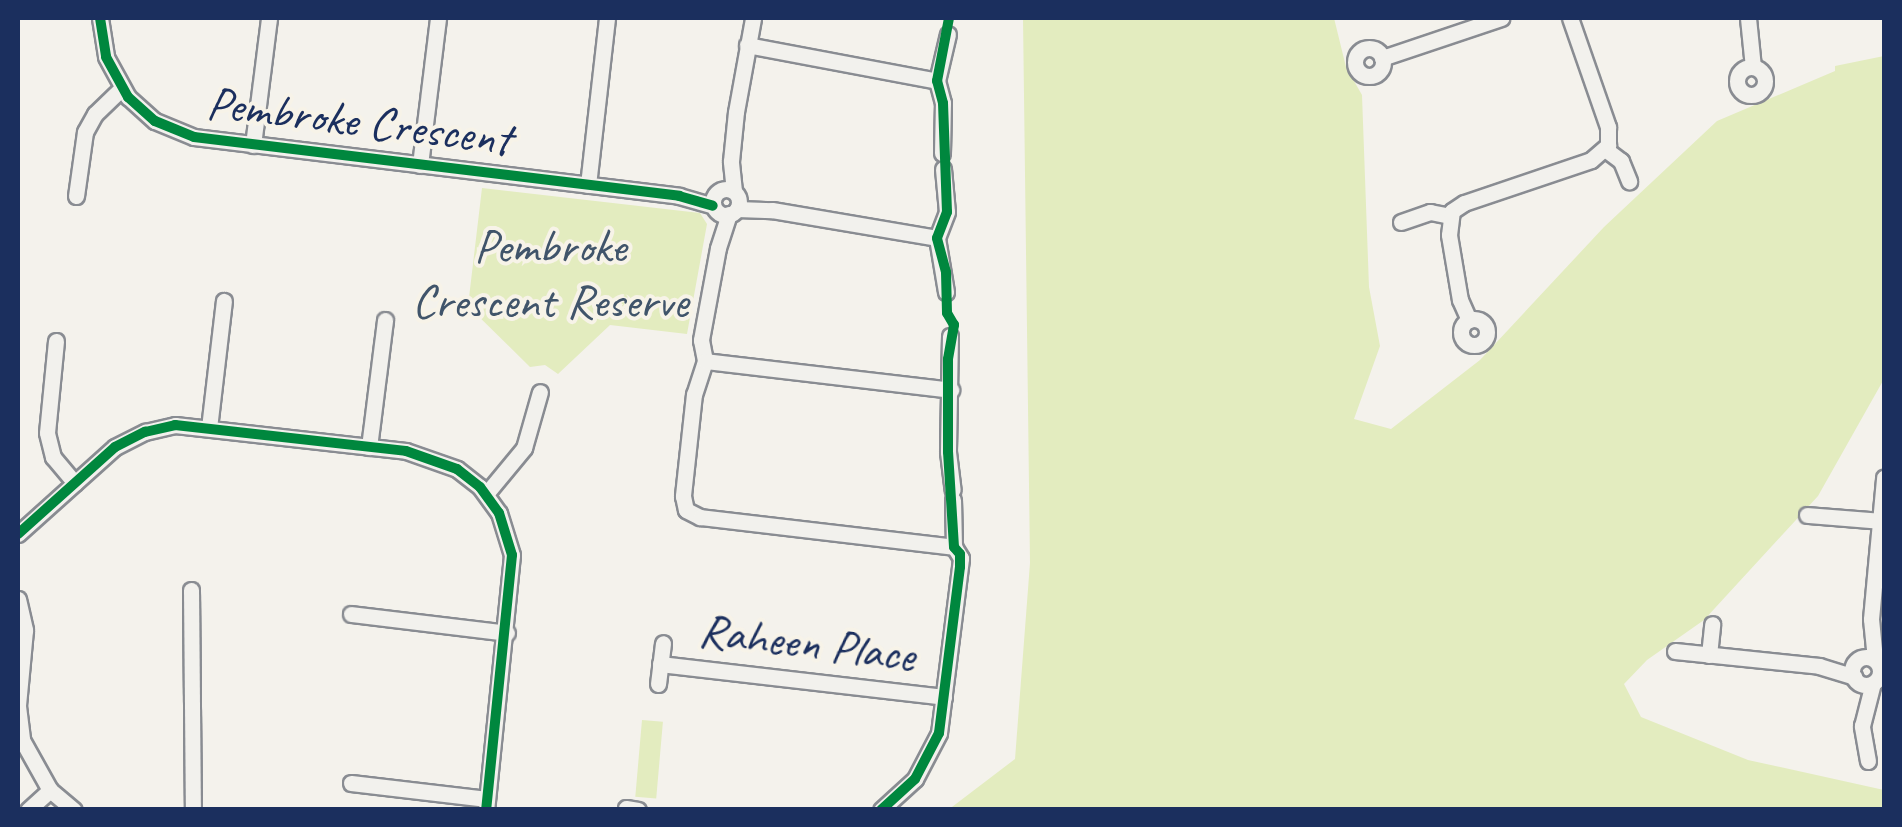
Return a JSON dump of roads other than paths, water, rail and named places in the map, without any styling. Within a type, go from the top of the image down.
[{"type":"street","name":"Pembroke Crescent","points":[[100,18],[106,57],[121,89],[154,121],[173,131],[253,145],[726,202],[937,238]]},
{"type":"street","points":[[253,145],[269,18]]},
{"type":"street","points":[[420,165],[438,18]]},
{"type":"street","points":[[588,184],[607,18]]},
{"type":"street","points":[[753,18],[701,340],[705,361],[694,394],[683,496],[686,510],[700,516],[954,547]]},
{"type":"street","points":[[1382,58],[1500,18]]},
{"type":"street","points":[[1450,216],[1464,202],[1591,160],[1606,149],[1608,127],[1570,18]]},
{"type":"street","points":[[1748,18],[1753,67]]},
{"type":"street","points":[[946,292],[937,238],[946,212],[943,102],[937,81],[948,34]]},
{"type":"street","points":[[747,45],[937,81]]},
{"type":"street","points":[[76,196],[85,132],[95,114],[121,89]]},
{"type":"street","points":[[1606,149],[1622,161],[1629,181]]},
{"type":"street","points":[[1400,222],[1430,212],[1450,216]]},
{"type":"street","points":[[1450,216],[1460,300],[1469,320]]},
{"type":"street","points":[[209,428],[224,301]]},
{"type":"street","points":[[370,447],[385,320]]},
{"type":"street","points":[[881,810],[915,780],[930,757],[944,697],[961,558],[954,547],[948,452],[950,336]]},
{"type":"street","points":[[56,341],[47,433],[53,457],[75,483]]},
{"type":"street","points":[[705,361],[951,390]]},
{"type":"street","points":[[486,494],[524,448],[540,392]]},
{"type":"street","points":[[18,534],[130,438],[175,425],[370,447],[434,458],[457,469],[486,494],[506,529],[512,555],[487,804],[351,783]]},
{"type":"street","points":[[1868,761],[1863,711],[1870,671],[1884,478]]},
{"type":"street","points":[[1807,514],[1880,521]]},
{"type":"street","points":[[191,590],[193,810]]},
{"type":"street","points":[[18,599],[25,630],[19,722],[29,758],[50,790],[74,810]]},
{"type":"street","points":[[351,614],[507,632]]},
{"type":"street","points":[[1709,655],[1712,624]]},
{"type":"street","name":"Raheen Place","points":[[658,684],[662,643]]},
{"type":"street","points":[[1675,652],[1870,671]]},
{"type":"street","name":"Raheen Place","points":[[660,664],[944,697]]},
{"type":"street","points":[[28,810],[50,790]]},
{"type":"park label","name":"Pembroke Crescent Reserve","points":[[550,274]]}]
